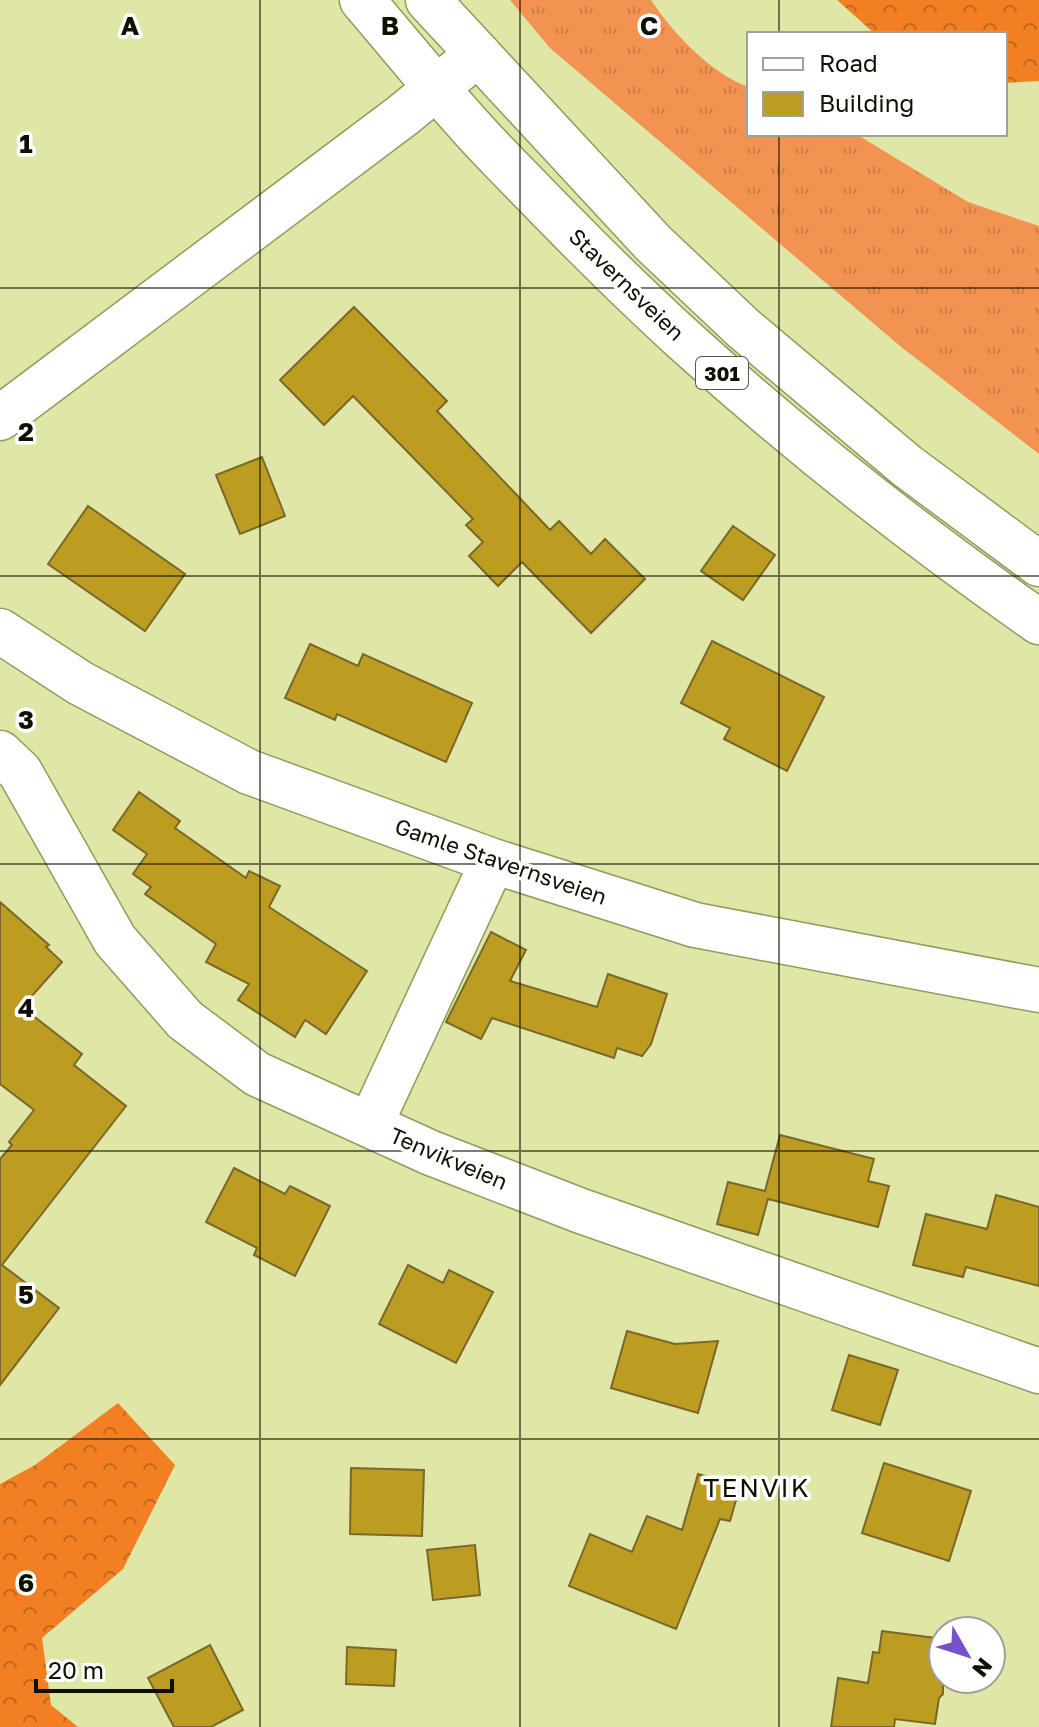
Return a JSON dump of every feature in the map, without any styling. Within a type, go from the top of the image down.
[{"type":"street","name":"Stavernsveien","points":[[362,0],[491,149],[684,340],[804,444],[969,573],[1039,622]]},
{"type":"street","name":"301","points":[[428,0],[653,243],[743,328],[907,466],[1039,564]]},
{"type":"street","points":[[0,418],[478,54]]},
{"type":"street","name":"Gamle Stavernsveien","points":[[0,631],[80,683],[249,772],[493,861],[695,925],[1039,990]]},
{"type":"street","name":"Tenvikveien","points":[[0,753],[20,772],[115,940],[185,1020],[257,1074],[431,1153],[581,1211],[1039,1371]]},
{"type":"street","points":[[370,1125],[493,861]]},
{"type":"green space","points":[[510,0],[651,0],[694,51],[721,73],[747,86],[747,136],[859,136],[968,202],[1039,226],[1039,454],[900,346],[550,48]]},
{"type":"green space","points":[[837,0],[1039,0],[1039,81],[1007,83],[1007,32],[873,32]]},
{"type":"green space","points":[[118,1403],[175,1465],[123,1569],[42,1638],[51,1705],[78,1727],[0,1727],[0,1484],[35,1465]]},
{"type":"building","points":[[354,307],[447,401],[437,411],[550,530],[559,521],[591,554],[605,539],[645,579],[591,633],[522,562],[498,586],[469,556],[483,542],[466,525],[473,519],[353,396],[324,425],[280,380]]},
{"type":"building","points":[[262,457],[285,516],[240,534],[216,475]]},
{"type":"building","points":[[88,506],[185,574],[145,631],[48,564]]},
{"type":"building","points":[[733,526],[775,555],[743,600],[701,571]]},
{"type":"building","points":[[712,641],[824,697],[787,771],[724,739],[730,728],[681,703]]},
{"type":"building","points":[[310,644],[358,666],[363,654],[472,703],[446,762],[337,714],[335,720],[285,698]]},
{"type":"building","points":[[139,792],[180,821],[175,828],[246,878],[249,871],[280,886],[269,907],[367,971],[326,1034],[305,1020],[295,1037],[238,1000],[249,984],[206,962],[216,944],[145,894],[151,887],[133,874],[147,854],[113,830]]},
{"type":"building","points":[[0,902],[49,945],[46,947],[62,962],[22,1007],[82,1054],[74,1065],[126,1106],[2,1265],[59,1308],[0,1385],[0,1159],[34,1110],[0,1084]]},
{"type":"building","points":[[491,932],[526,950],[510,981],[597,1007],[608,974],[667,994],[651,1044],[642,1056],[617,1048],[614,1058],[492,1018],[481,1039],[446,1022]]},
{"type":"building","points":[[780,1135],[874,1159],[868,1181],[889,1186],[878,1227],[768,1199],[758,1235],[717,1224],[728,1182],[765,1191]]},
{"type":"building","points":[[234,1168],[285,1194],[290,1186],[330,1206],[295,1276],[254,1255],[257,1248],[206,1222]]},
{"type":"building","points":[[996,1195],[1039,1207],[1039,1286],[966,1267],[963,1277],[913,1265],[926,1214],[987,1229]]},
{"type":"building","points":[[408,1265],[443,1283],[449,1270],[493,1292],[456,1363],[379,1324]]},
{"type":"building","points":[[627,1331],[675,1344],[718,1341],[698,1413],[611,1388]]},
{"type":"building","points":[[849,1355],[898,1370],[880,1425],[832,1410]]},
{"type":"building","points":[[884,1463],[971,1491],[949,1561],[862,1533]]},
{"type":"building","points":[[351,1468],[424,1470],[422,1536],[350,1534]]},
{"type":"building","points":[[698,1474],[740,1486],[730,1521],[720,1519],[676,1629],[569,1586],[590,1534],[632,1552],[647,1516],[682,1530]]},
{"type":"building","points":[[475,1545],[480,1595],[433,1600],[427,1550]]},
{"type":"building","points":[[882,1631],[927,1637],[927,1695],[942,1695],[935,1724],[895,1719],[894,1727],[831,1727],[838,1678],[868,1683],[873,1652],[879,1653]]},
{"type":"building","points":[[210,1645],[243,1710],[211,1727],[174,1727],[148,1678]]},
{"type":"building","points":[[347,1647],[396,1650],[394,1686],[346,1684]]},
{"type":"district","name":"TENVIK","points":[[757,1487]]}]
